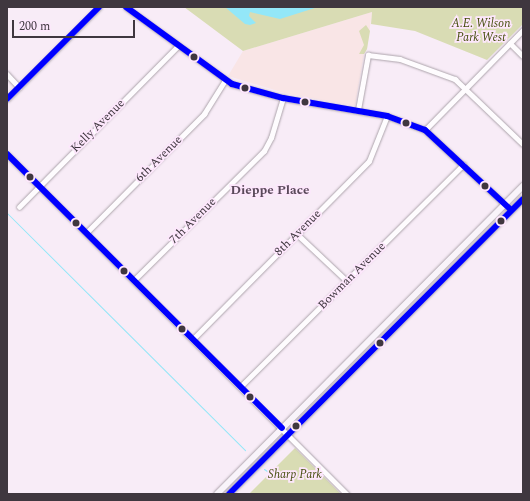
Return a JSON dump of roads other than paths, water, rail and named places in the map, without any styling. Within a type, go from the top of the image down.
[{"type":"main road","points":[[217,494],[523,186]]},
{"type":"main road","points":[[229,494],[523,199]]},
{"type":"street","points":[[7,99],[99,7]]},
{"type":"street","points":[[126,7],[226,80],[283,98],[387,116],[425,130],[511,210]]},
{"type":"street","points":[[425,130],[523,30]]},
{"type":"street","points":[[510,43],[523,56]]},
{"type":"street","name":"Kelly Avenue","points":[[18,207],[178,46]]},
{"type":"street","points":[[358,110],[368,55],[421,65],[455,79],[467,88],[523,144]]},
{"type":"street","points":[[7,74],[19,87]]},
{"type":"street","name":"6th Avenue","points":[[86,233],[204,114],[226,80]]},
{"type":"street","name":"7th Avenue","points":[[134,280],[264,151],[271,138],[283,98]]},
{"type":"street","name":"8th Avenue","points":[[193,339],[369,161],[387,116]]},
{"type":"street","points":[[7,154],[347,494]]},
{"type":"street","name":"Bowman Avenue","points":[[240,387],[463,165]]},
{"type":"street","points":[[297,234],[347,281]]},
{"type":"water","points":[[225,7],[318,7],[280,19],[250,12],[249,16],[256,23],[250,25],[245,24]]},
{"type":"waterway","points":[[7,213],[245,450]]},
{"type":"district","name":"Dieppe Place","points":[[270,190]]},
{"type":"park label","name":"A.E. Wilson Park West","points":[[481,31]]},
{"type":"park label","name":"Sharp Park","points":[[295,475]]}]
